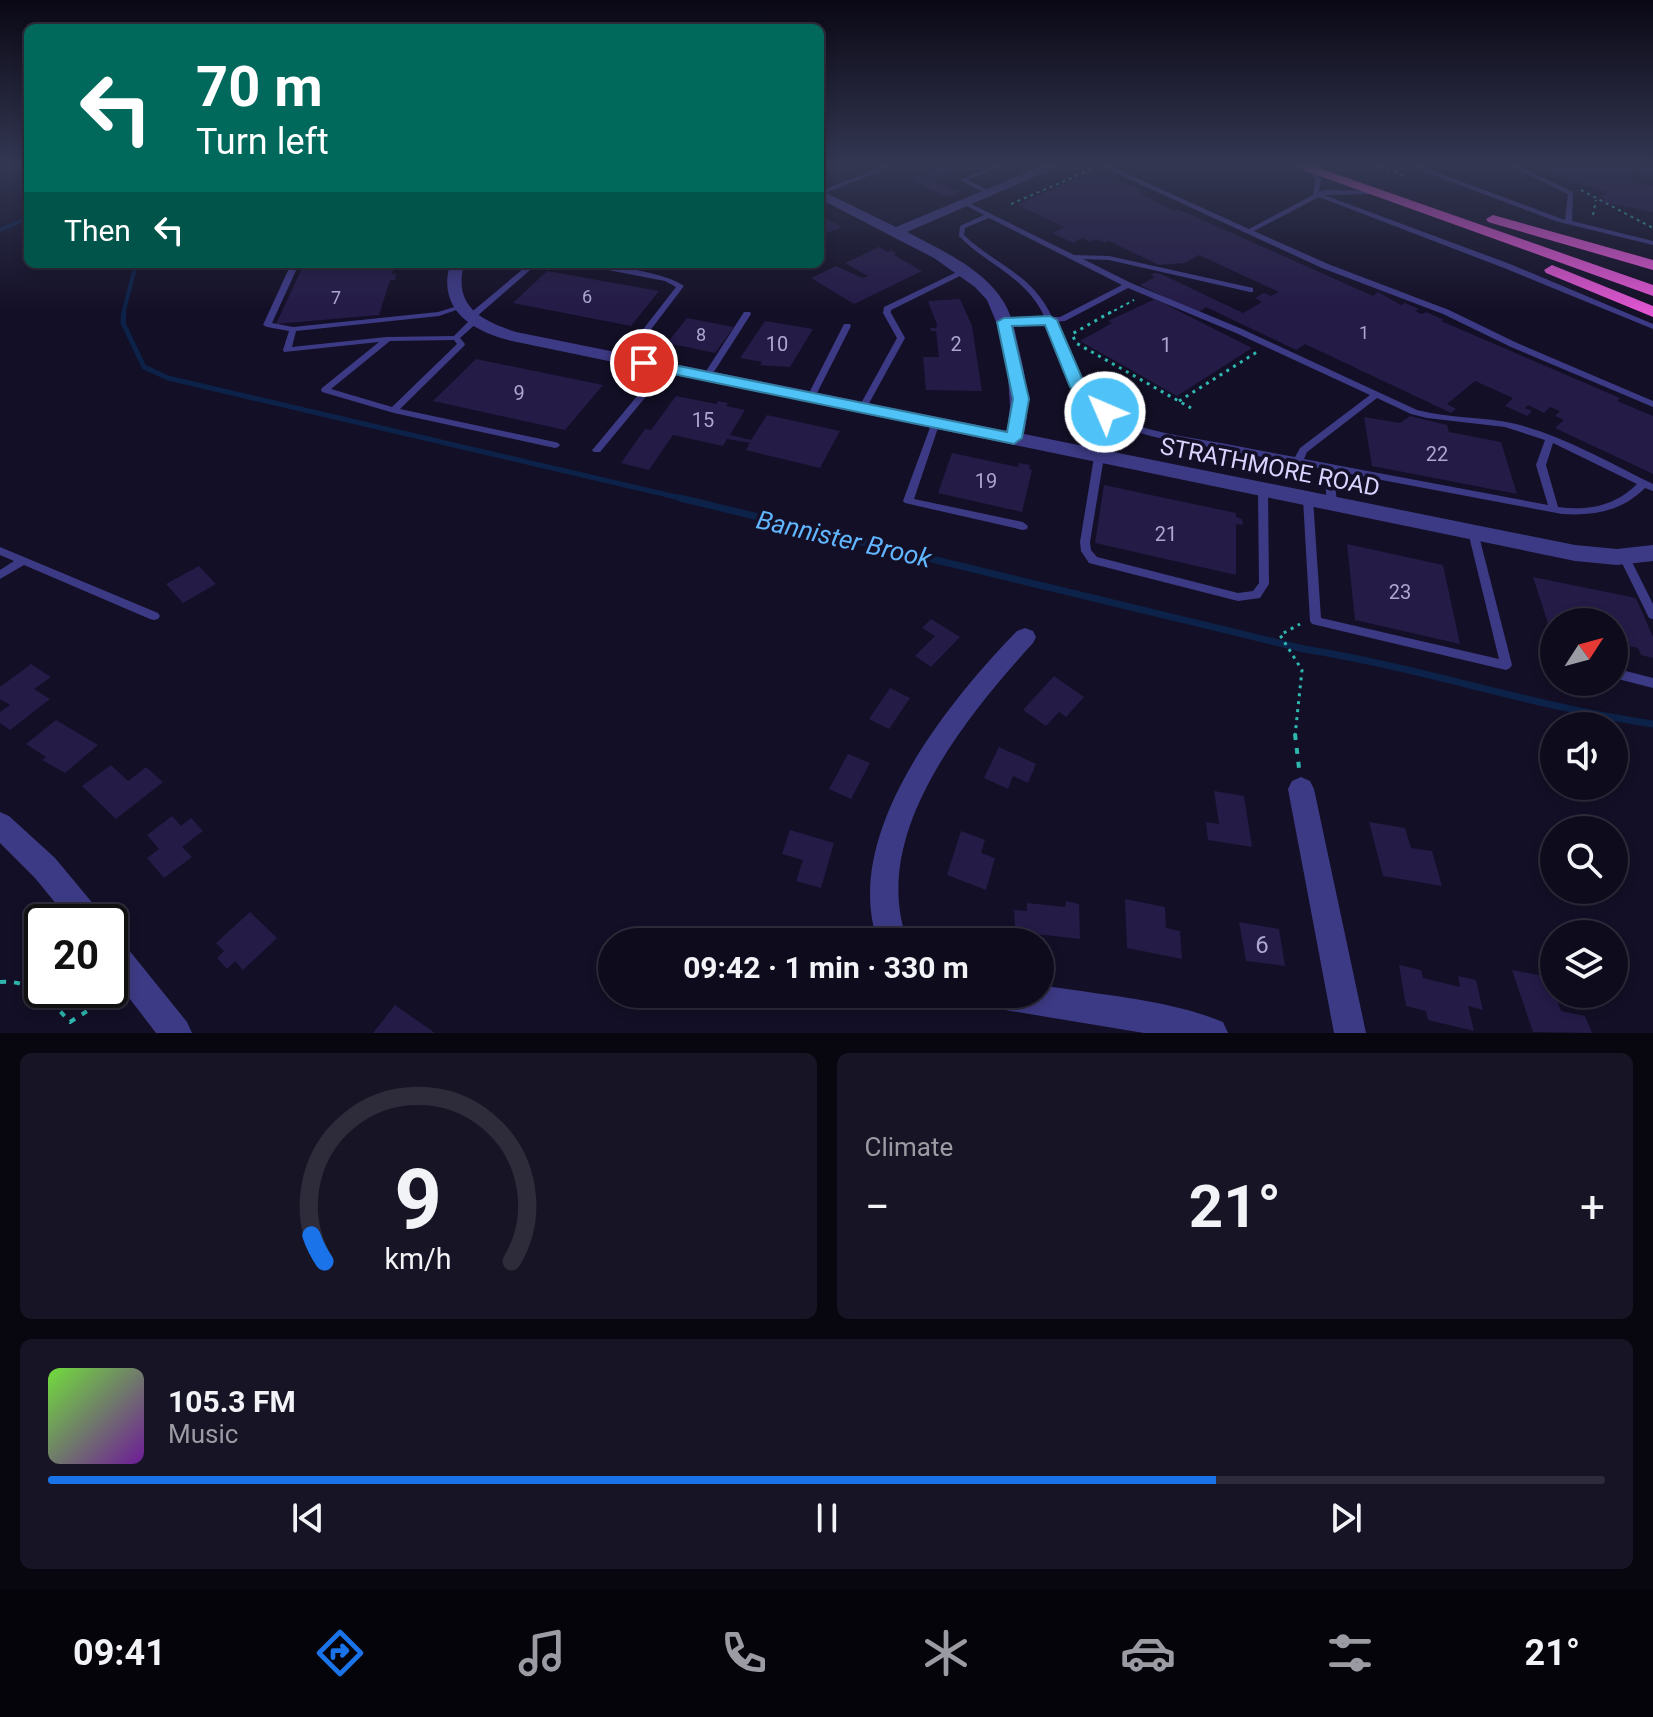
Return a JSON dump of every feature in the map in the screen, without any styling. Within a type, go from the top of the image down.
[{"type":"highway","points":[[1422,214],[1653,309]]},
{"type":"highway","points":[[1433,214],[1653,291]]},
{"type":"highway","points":[[1477,214],[1653,278]]},
{"type":"highway","points":[[1479,214],[1552,238],[1653,265]]},
{"type":"street","points":[[858,214],[964,272],[990,293],[1004,322],[1021,399],[1014,438]]},
{"type":"street","points":[[893,233],[938,214]]},
{"type":"street","points":[[456,268],[452,286],[469,315]]},
{"type":"street","name":"STRATHMORE ROAD","points":[[469,315],[512,336],[1332,504],[1583,554],[1624,557],[1653,553]]},
{"type":"street","points":[[887,928],[883,919],[881,890],[897,831],[921,775],[950,724],[1025,637]]},
{"type":"street","points":[[1301,789],[1350,1033]]},
{"type":"street","points":[[0,825],[45,868],[75,904]]},
{"type":"street","points":[[128,972],[176,1033]]},
{"type":"street","points":[[1054,1003],[1142,1017],[1212,1033]]},
{"type":"lane","points":[[1212,214],[1653,404]]},
{"type":"lane","points":[[1248,232],[1280,214]]},
{"type":"lane","points":[[1369,214],[1653,327]]},
{"type":"lane","points":[[1542,214],[1653,243]]},
{"type":"lane","points":[[1568,223],[1569,214]]},
{"type":"lane","points":[[990,215],[1073,257],[1127,289],[1291,354],[1423,415],[1498,422],[1550,439],[1648,486],[1612,507],[1584,512],[1554,510],[1157,434],[1113,417],[1091,402],[1078,387],[1041,302],[1024,281],[961,235],[962,227],[990,215]]},
{"type":"lane","points":[[1073,257],[1114,258],[1250,290]]},
{"type":"lane","points":[[293,268],[267,325],[293,329],[439,314],[469,315]]},
{"type":"lane","points":[[456,338],[469,315],[528,268]]},
{"type":"lane","points":[[608,268],[667,279],[680,286],[624,359]]},
{"type":"lane","points":[[863,407],[901,338],[887,309],[964,272]]},
{"type":"lane","points":[[1004,322],[1065,318],[1127,289]]},
{"type":"lane","points":[[707,376],[747,314]]},
{"type":"lane","points":[[811,397],[847,326]]},
{"type":"lane","points":[[293,329],[287,350],[388,339],[456,338]]},
{"type":"lane","points":[[394,410],[461,344],[456,338]]},
{"type":"lane","points":[[388,339],[325,390],[394,410],[555,445]]},
{"type":"lane","points":[[597,450],[665,368]]},
{"type":"lane","points":[[1298,461],[1303,450],[1377,394]]},
{"type":"lane","points":[[936,422],[908,501],[1023,526]]},
{"type":"lane","points":[[1550,439],[1541,465],[1554,510]]},
{"type":"lane","points":[[1099,457],[1085,542],[1086,551],[1093,560],[1238,597],[1256,595],[1264,584],[1263,490]]},
{"type":"lane","points":[[1329,467],[1332,504]]},
{"type":"lane","points":[[1308,499],[1316,621],[1506,665],[1473,532]]},
{"type":"lane","points":[[0,551],[154,616]]},
{"type":"lane","points":[[1624,557],[1653,615]]},
{"type":"lane","points":[[0,575],[23,561]]},
{"type":"lane","points":[[1628,677],[1653,683]]},
{"type":"path","points":[[1628,214],[1652,227]]},
{"type":"path","points":[[1641,221],[1653,221]]},
{"type":"path","points":[[1127,289],[1138,298],[1072,334],[1076,343],[1191,408]]},
{"type":"path","points":[[1179,401],[1262,349]]},
{"type":"path","points":[[1301,789],[1294,728],[1302,670],[1280,635],[1292,626],[1316,621]]},
{"type":"path","points":[[0,982],[8,980],[44,994],[70,1022],[96,1008],[133,979]]},
{"type":"building","points":[[1037,214],[1190,214],[1373,296],[1378,292],[1401,305],[1405,303],[1419,309],[1415,311],[1426,312],[1620,398],[1617,401],[1653,416],[1653,474],[1555,428],[1564,420],[1555,416],[1560,411],[1550,407],[1544,413],[1528,405],[1525,408],[1532,411],[1527,416],[1505,406],[1513,398],[1475,381],[1447,404],[1456,409],[1451,413],[1305,344],[1296,350],[1206,307],[1197,313],[1140,285],[1155,277],[1151,275],[1154,273],[1161,274],[1243,313],[1262,302],[1255,298],[1264,293],[1271,296],[1279,292],[1199,255],[1185,263],[1159,265],[1109,241],[1105,243],[1096,239],[1090,242],[1083,238],[1073,243],[1052,233],[1064,227]]},
{"type":"building","points":[[824,217],[842,227],[824,234]]},
{"type":"building","points":[[879,247],[888,252],[891,250],[897,254],[894,255],[922,271],[854,304],[811,278],[836,266],[862,278],[868,276],[845,263]]},
{"type":"building","points":[[302,268],[394,268],[395,280],[390,280],[379,315],[276,324]]},
{"type":"building","points":[[547,271],[659,291],[631,326],[513,303]]},
{"type":"building","points":[[960,299],[972,326],[982,391],[926,390],[923,357],[939,357],[936,331],[930,328],[937,325],[928,301]]},
{"type":"building","points":[[1155,299],[1252,348],[1177,396],[1080,341],[1112,323],[1108,321]]},
{"type":"building","points":[[687,318],[734,327],[715,353],[667,343]]},
{"type":"building","points":[[765,321],[813,329],[790,367],[760,365],[762,362],[740,358]]},
{"type":"building","points":[[476,359],[603,385],[565,430],[433,401]]},
{"type":"building","points":[[676,396],[716,404],[718,401],[728,403],[726,406],[745,410],[730,435],[751,440],[767,415],[840,431],[820,468],[746,450],[750,443],[727,439],[723,446],[673,435],[649,470],[621,463],[645,429],[651,430]]},
{"type":"building","points":[[1410,416],[1447,425],[1449,432],[1501,442],[1517,494],[1372,466],[1364,417],[1400,423]]},
{"type":"building","points":[[952,453],[1018,467],[1019,463],[1030,465],[1029,469],[1032,470],[1022,512],[938,493]]},
{"type":"building","points":[[1104,485],[1236,513],[1243,525],[1236,524],[1236,575],[1095,543]]},
{"type":"building","points":[[1347,544],[1443,565],[1460,644],[1355,620]]},
{"type":"building","points":[[199,566],[216,584],[183,603],[166,584]]},
{"type":"building","points":[[1533,577],[1636,598],[1653,637],[1653,658],[1641,655],[1638,648],[1628,646],[1628,608],[1543,608]]},
{"type":"building","points":[[931,619],[960,637],[931,667],[915,656],[935,636],[922,628]]},
{"type":"building","points":[[31,664],[51,677],[34,689],[50,699],[10,730],[0,723],[0,712],[10,705],[0,699],[0,687]]},
{"type":"building","points":[[1054,676],[1084,697],[1066,717],[1059,712],[1046,726],[1023,710]]},
{"type":"building","points":[[890,688],[910,698],[889,729],[869,719]]},
{"type":"building","points":[[56,720],[98,745],[65,773],[42,760],[46,757],[26,744]]},
{"type":"building","points":[[999,747],[1036,764],[1028,783],[1013,776],[1008,789],[984,778]]},
{"type":"building","points":[[848,754],[870,763],[851,799],[829,789]]},
{"type":"building","points":[[111,765],[128,781],[146,767],[163,782],[116,819],[82,786]]},
{"type":"building","points":[[1214,791],[1244,796],[1252,847],[1208,840],[1206,822],[1219,824]]},
{"type":"building","points":[[172,816],[181,826],[191,818],[203,831],[182,847],[192,857],[164,878],[147,858],[159,849],[147,835]]},
{"type":"building","points":[[1369,822],[1405,828],[1411,848],[1432,851],[1442,886],[1383,876]]},
{"type":"building","points":[[790,830],[834,843],[821,888],[796,881],[803,860],[782,854]]},
{"type":"building","points":[[961,831],[985,840],[981,853],[995,858],[986,890],[947,875]]},
{"type":"building","points":[[1125,899],[1165,907],[1166,928],[1180,931],[1182,959],[1127,948]]},
{"type":"building","points":[[1066,901],[1079,904],[1080,939],[1054,936],[1054,928],[1015,927],[1014,910],[1027,911],[1027,903],[1065,907]]},
{"type":"building","points":[[250,912],[277,938],[243,970],[235,961],[227,969],[217,958],[224,951],[216,943]]},
{"type":"building","points":[[1239,922],[1279,929],[1285,966],[1246,961]]},
{"type":"building","points":[[1399,965],[1421,970],[1423,978],[1460,987],[1458,976],[1476,980],[1483,1010],[1468,1006],[1474,1031],[1428,1020],[1426,1011],[1406,1006]]},
{"type":"building","points":[[1512,970],[1540,975],[1540,1008],[1560,1008],[1561,1011],[1585,1016],[1592,1033],[1533,1032]]},
{"type":"building","points":[[395,1005],[435,1033],[373,1033]]},
{"type":"waterway","points":[[0,230],[24,220]]},
{"type":"waterway","name":"Bannister Brook","points":[[123,314],[135,268]]},
{"type":"waterway","name":"Bannister Brook","points":[[124,312],[123,323],[144,367],[168,378],[689,500]]},
{"type":"waterway","name":"Bannister Brook","points":[[680,498],[1304,649],[1392,666],[1565,708],[1653,724]]},
{"type":"route","points":[[644,363],[1014,438],[1021,399],[1004,322],[1050,320],[1078,387],[1105,412]]}]
